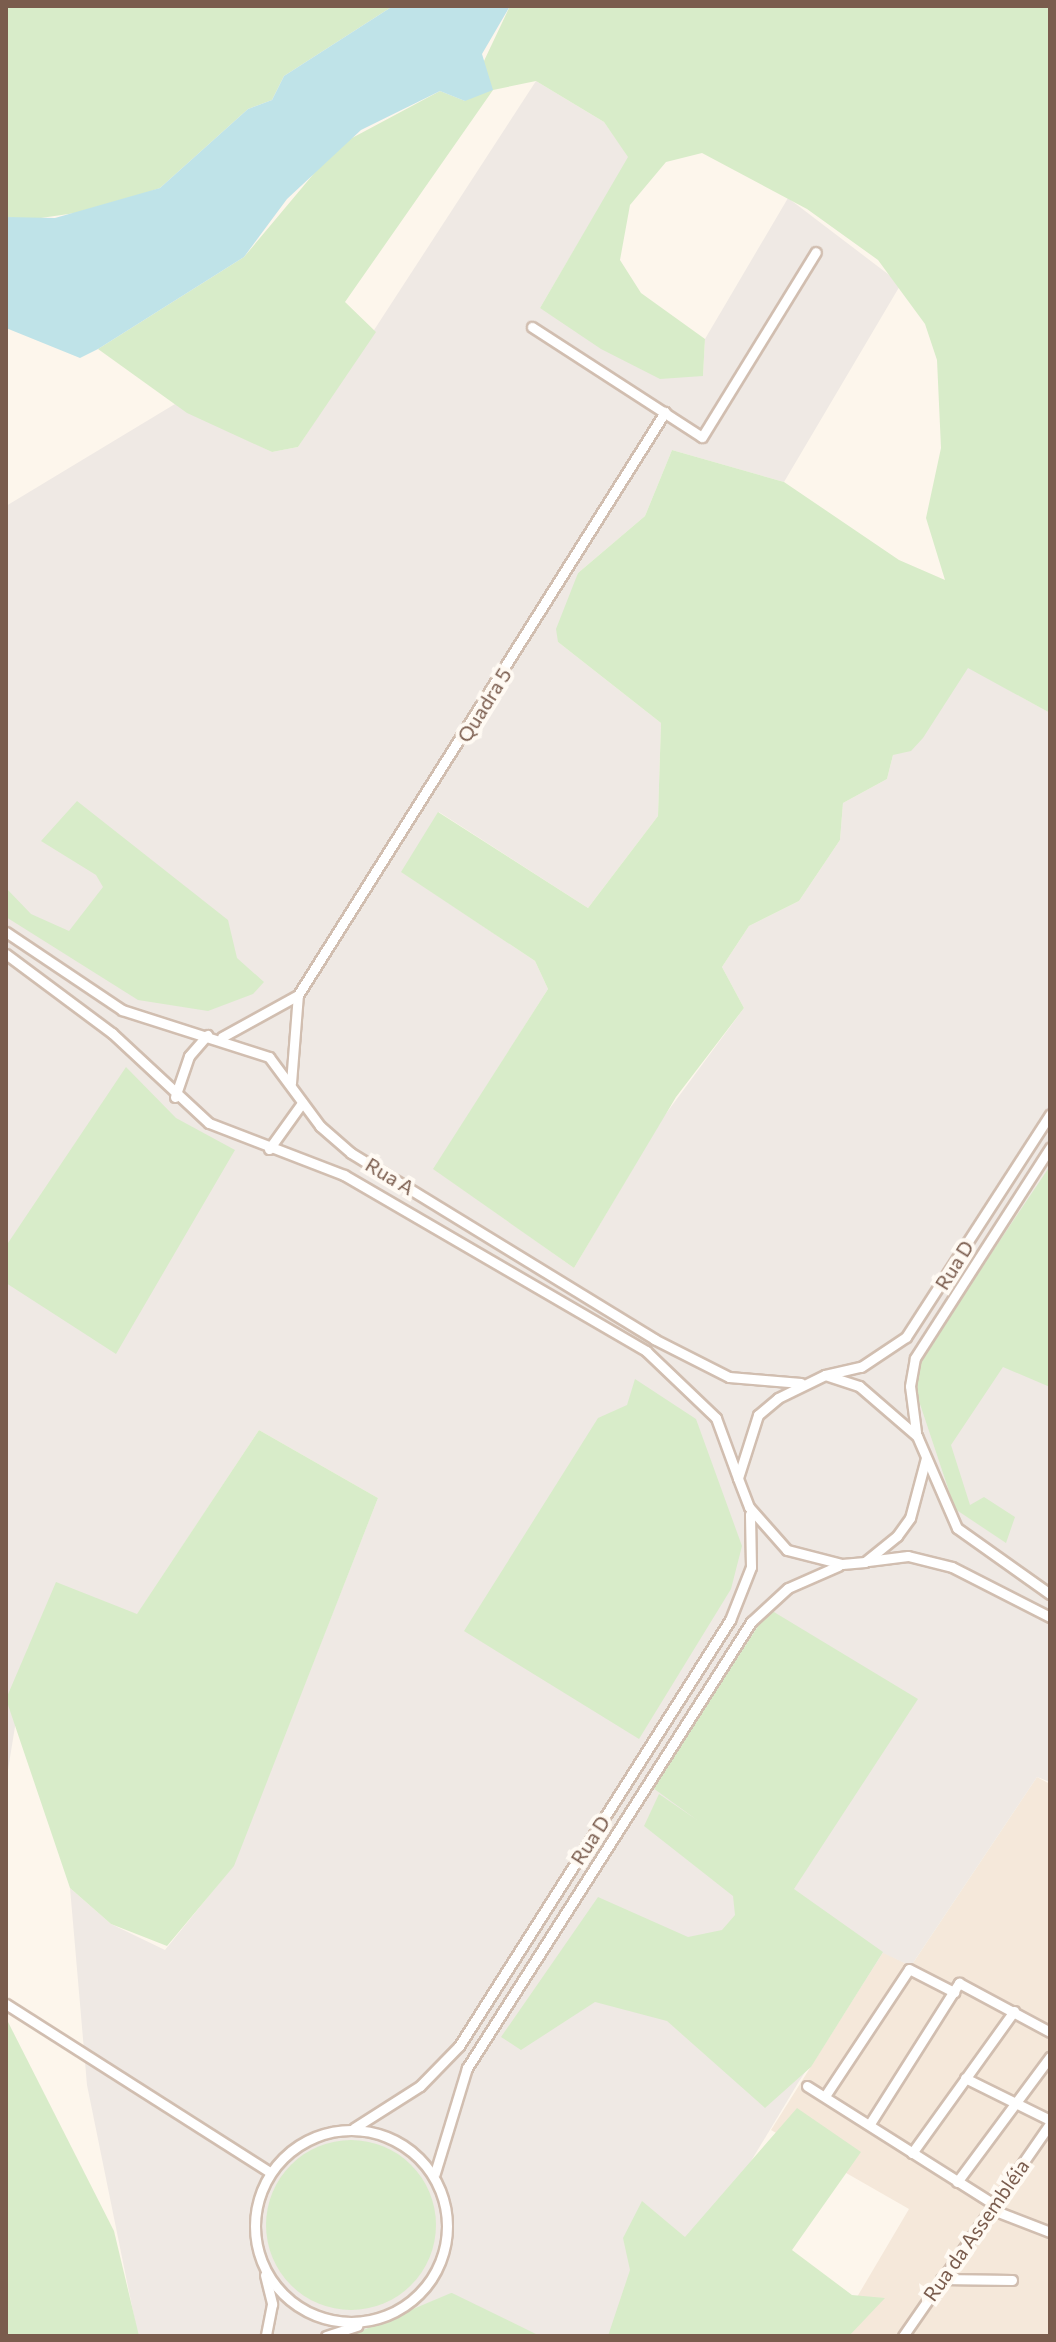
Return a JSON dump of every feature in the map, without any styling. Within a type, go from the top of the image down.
[{"type":"street","points":[[532,327],[702,437],[816,252]]},
{"type":"street","name":"Quadra 5","points":[[291,1084],[298,995],[665,412]]},
{"type":"street","name":"Rua A","points":[[6,932],[122,1010],[222,1038],[269,1057],[302,1103],[351,1153],[709,1369],[801,1383]]},
{"type":"street","name":"Rua A","points":[[6,954],[112,1033],[175,1097],[230,1135],[344,1175],[562,1301],[693,1390],[731,1445],[738,1478]]},
{"type":"street","name":"Quadra 5","points":[[222,1038],[298,995]]},
{"type":"street","points":[[175,1097],[189,1056],[207,1035]]},
{"type":"street","points":[[269,1149],[302,1103]]},
{"type":"street","name":"Rua D","points":[[825,1375],[861,1367],[906,1337],[1050,1114]]},
{"type":"street","name":"Rua D","points":[[917,1436],[910,1386],[915,1358],[1050,1148]]},
{"type":"street","points":[[562,1301],[569,1287]]},
{"type":"street","points":[[1050,1594],[957,1528],[917,1436],[876,1395],[825,1375],[801,1383],[758,1415],[738,1478],[749,1507],[787,1550],[842,1564],[908,1556],[952,1567],[1050,1617]]},
{"type":"street","points":[[865,1562],[910,1518],[926,1458]]},
{"type":"street","name":"Rua D","points":[[354,2128],[420,2086],[459,2046],[730,1620],[751,1567],[749,1507]]},
{"type":"street","name":"Rua D","points":[[435,2173],[467,2068],[751,1622],[788,1588],[842,1564]]},
{"type":"street","points":[[548,1906],[563,1915]]},
{"type":"street","points":[[825,2096],[909,1969],[954,1992]]},
{"type":"street","points":[[871,2122],[959,1983],[1050,2032]]},
{"type":"street","points":[[6,2004],[268,2171]]},
{"type":"street","points":[[912,2153],[1014,2011]]},
{"type":"street","points":[[957,2182],[1050,2057]]},
{"type":"street","points":[[965,2078],[1050,2122]]},
{"type":"street","points":[[807,2086],[871,2122],[994,2207],[1050,2232]]},
{"type":"street","name":"Rua da Assembléia","points":[[903,2336],[1050,2122]]},
{"type":"street","points":[[266,2336],[272,2304],[263,2268],[257,2213],[268,2171],[318,2135],[354,2128],[391,2138],[435,2173],[443,2224],[432,2281],[413,2301],[326,2336]]},
{"type":"street","points":[[263,2268],[286,2299],[312,2316],[362,2324]]},
{"type":"street","points":[[941,2279],[1012,2280]]},
{"type":"shaded area","points":[[536,81],[604,122],[629,157],[540,308],[703,376],[705,339],[788,198],[901,284],[784,482],[672,450],[645,516],[578,573],[558,642],[661,723],[658,816],[588,908],[439,812],[402,872],[535,961],[548,989],[434,1169],[574,1268],[662,1119],[744,1008],[722,967],[749,926],[799,901],[840,840],[843,803],[887,779],[893,755],[968,667],[1050,713],[1050,1782],[1037,1777],[911,1966],[883,1953],[798,2083],[694,2256],[694,2336],[138,2336],[87,2085],[70,1888],[111,1924],[165,1950],[233,1866],[378,1498],[259,1430],[137,1615],[28,1647],[6,1782],[6,506],[175,404],[272,452],[298,447]]},
{"type":"shaded area","points":[[1037,1777],[1050,1784],[1050,2336],[834,2336],[909,2209],[771,2130],[883,1952],[911,1966]]},
{"type":"green space","points":[[6,6],[393,6],[284,76],[272,100],[248,109],[160,188],[96,210],[27,220],[6,217]]},
{"type":"green space","points":[[510,6],[1050,6],[1050,713],[968,668],[923,738],[911,751],[893,755],[887,779],[843,803],[840,840],[799,901],[749,926],[722,967],[744,1008],[676,1097],[574,1268],[433,1169],[548,989],[535,961],[401,872],[438,812],[588,908],[658,816],[661,723],[558,642],[556,629],[578,573],[645,516],[672,450],[784,482],[899,560],[945,580],[926,518],[941,448],[937,360],[925,324],[878,260],[807,209],[702,153],[666,162],[630,205],[620,260],[641,293],[705,339],[703,376],[660,379],[601,349],[540,308],[628,157],[604,122],[536,81],[493,90],[345,302],[376,332],[298,447],[272,452],[187,413],[98,349],[244,257],[337,146],[440,91],[465,101]]},
{"type":"green space","points":[[77,801],[228,920],[237,958],[264,982],[253,994],[208,1011],[138,1000],[6,917],[6,888],[31,914],[69,931],[103,887],[96,875],[41,841]]},
{"type":"green space","points":[[126,1067],[176,1118],[235,1150],[116,1354],[6,1283],[6,1246]]},
{"type":"green space","points":[[1050,1166],[1050,1387],[1003,1367],[951,1445],[970,1505],[984,1497],[1015,1517],[1006,1543],[955,1509],[914,1386],[923,1355]]},
{"type":"green space","points":[[635,1379],[696,1419],[742,1546],[731,1589],[639,1739],[464,1631],[598,1418],[627,1405]]},
{"type":"green space","points":[[259,1430],[378,1498],[234,1866],[167,1946],[111,1924],[70,1888],[6,1699],[56,1582],[137,1614]]},
{"type":"green space","points":[[769,1609],[918,1699],[794,1889],[883,1952],[811,2067],[765,2108],[667,2021],[595,2002],[521,2050],[501,2037],[598,1897],[688,1937],[722,1930],[735,1915],[733,1896],[644,1826],[659,1794],[697,1820],[653,1788]]},
{"type":"green space","points":[[6,2018],[114,2231],[139,2336],[6,2336]]},
{"type":"green space","points":[[797,2108],[861,2152],[792,2250],[852,2295],[885,2298],[849,2336],[608,2336],[630,2270],[623,2238],[642,2201],[685,2237]]},
{"type":"green space","points":[[351,2140],[384,2146],[411,2165],[430,2192],[436,2225],[430,2258],[411,2285],[384,2304],[351,2310],[318,2304],[291,2285],[272,2258],[266,2225],[272,2192],[291,2165],[318,2146]]},
{"type":"green space","points":[[451,2293],[540,2336],[349,2336]]},
{"type":"water","points":[[393,6],[510,6],[482,54],[493,90],[465,101],[440,91],[361,130],[287,199],[244,257],[80,358],[6,328],[6,217],[55,218],[160,188],[248,109],[272,100],[284,76]]}]
